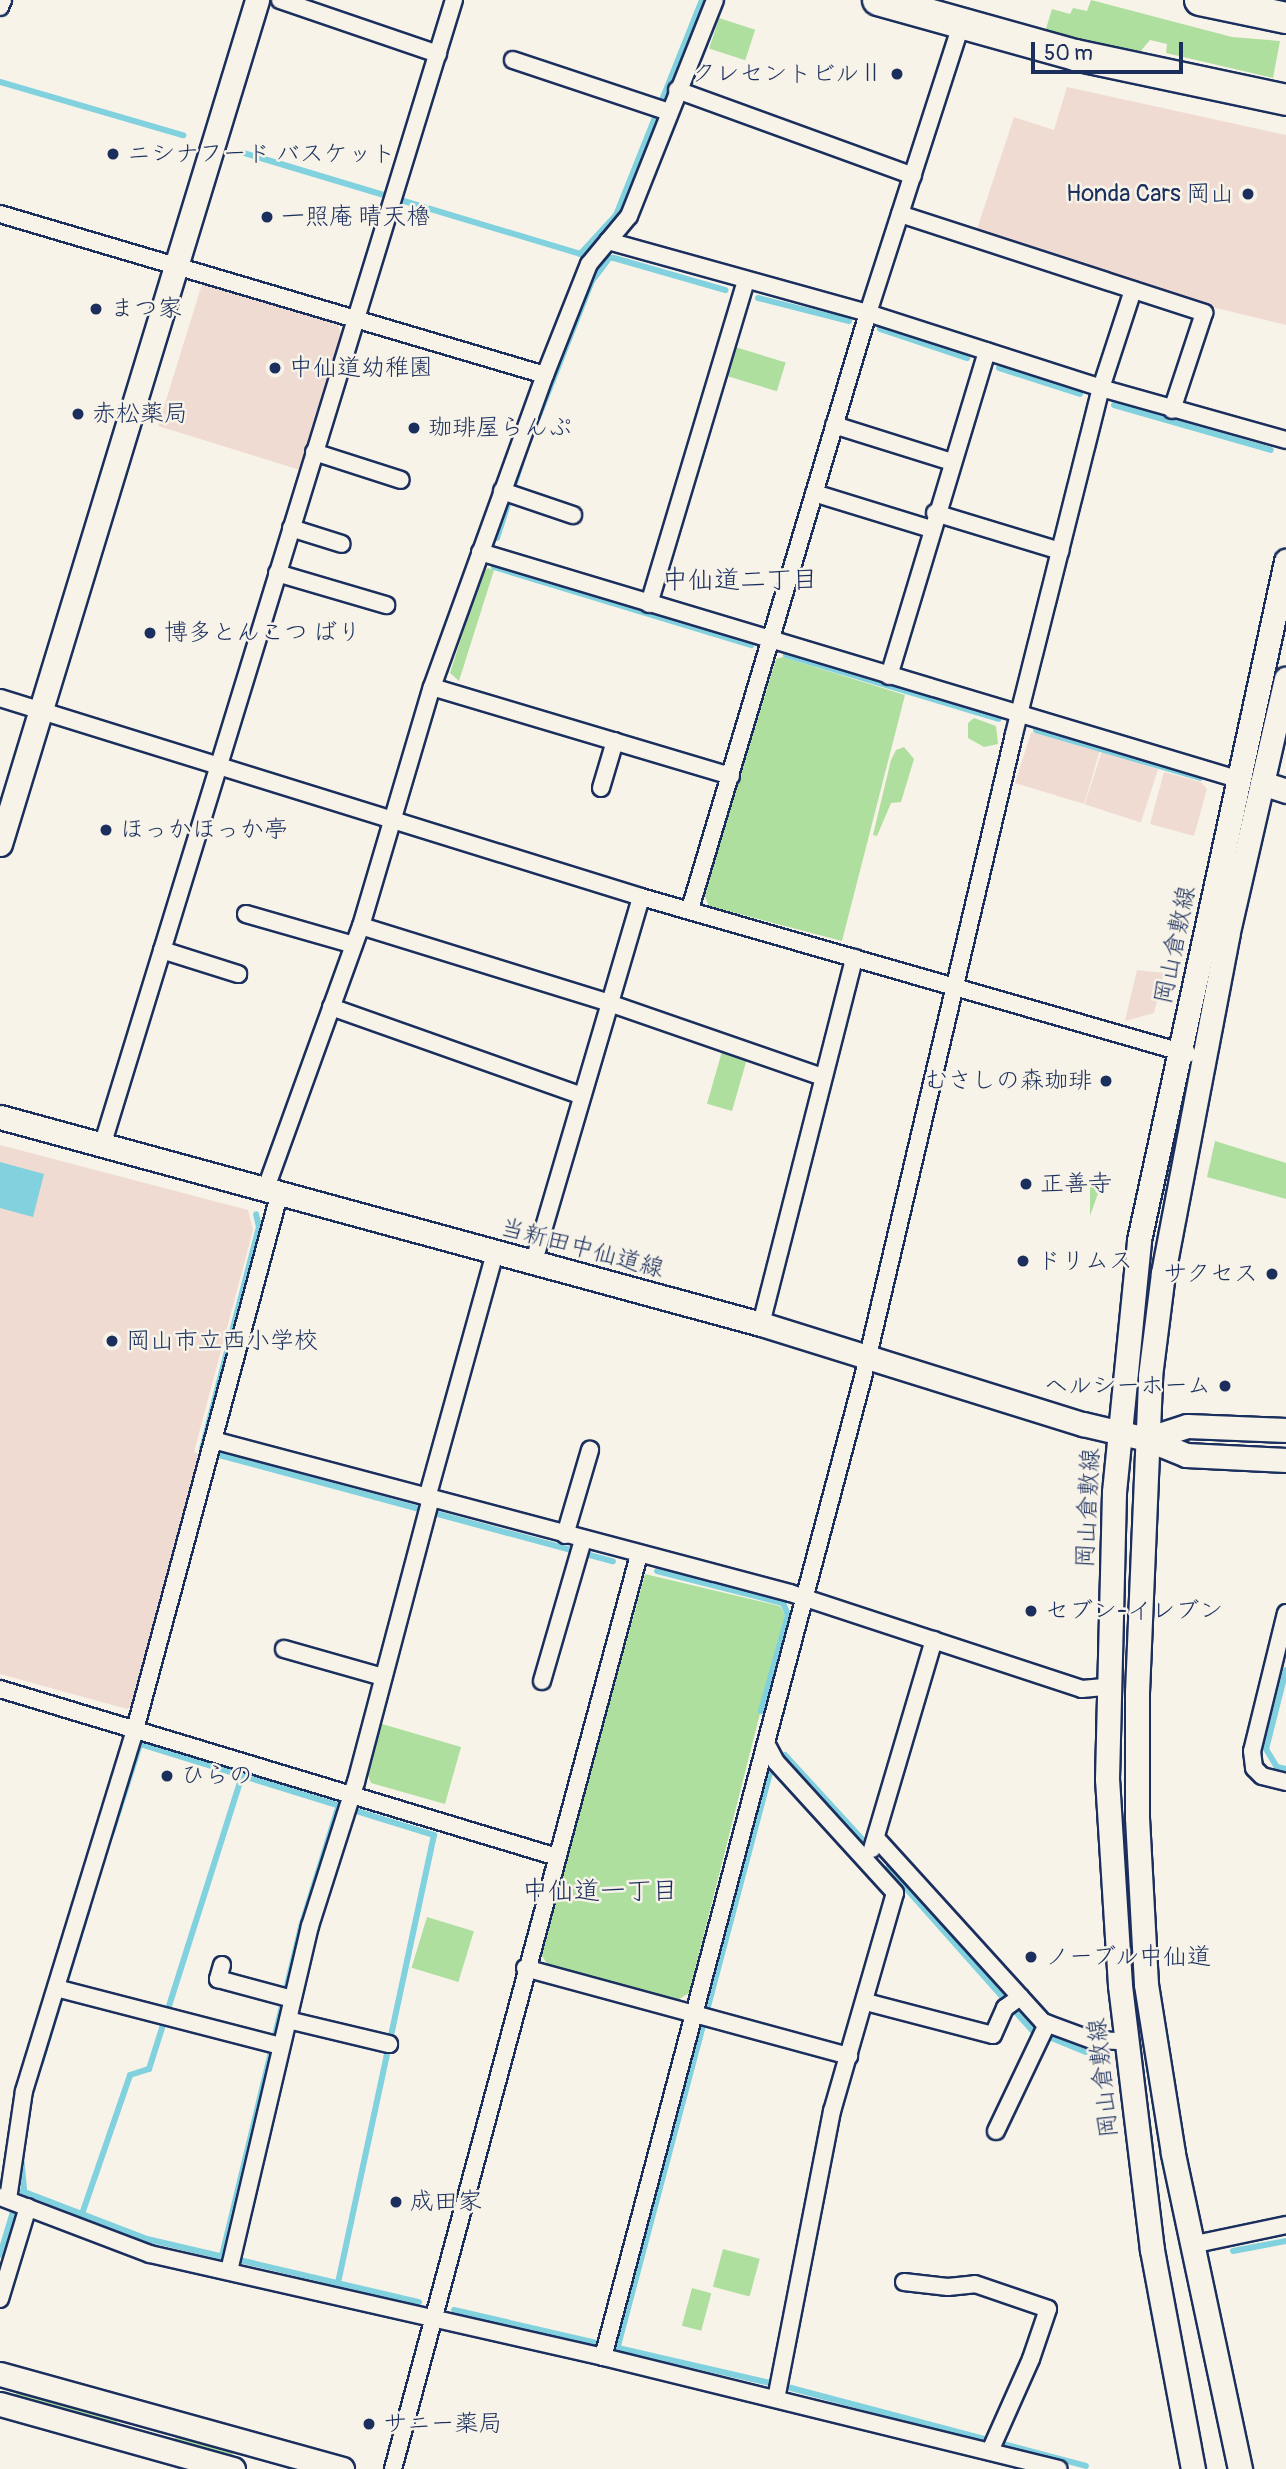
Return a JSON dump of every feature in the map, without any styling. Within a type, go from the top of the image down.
[{"type":"highway","points":[[878,0],[961,25],[1196,83],[1286,100]]},
{"type":"highway","points":[[1217,2],[1286,18]]},
{"type":"main road","points":[[0,844],[257,0]]},
{"type":"main road","name":"岡山倉敷線","points":[[1194,2469],[1152,2250],[1125,2041],[1107,1779],[1118,1434],[1139,1240],[1286,561]]},
{"type":"main road","name":"岡山倉敷線","points":[[1240,2469],[1196,2244],[1173,2153],[1145,1971],[1137,1817],[1138,1692],[1147,1439],[1163,1273],[1202,1056],[1286,679]]},
{"type":"main road","points":[[1262,783],[1286,791]]},
{"type":"main road","name":"当新田中仙道線","points":[[0,1117],[761,1324],[1118,1434],[1147,1439],[1186,1455],[1286,1460]]},
{"type":"main road","points":[[1147,1439],[1187,1426],[1286,1430]]},
{"type":"main road","points":[[0,2374],[342,2469]]},
{"type":"main road","points":[[0,2404],[233,2469]]},
{"type":"street","points":[[0,7],[3,0]]},
{"type":"street","points":[[281,0],[438,54]]},
{"type":"street","points":[[102,1146],[454,0]]},
{"type":"street","points":[[0,2299],[24,2091],[61,1990],[135,1726],[213,1440],[273,1190],[331,1007],[361,926],[389,819],[432,687],[480,552],[509,493],[545,375],[599,251],[629,216],[661,110],[677,90],[715,0]]},
{"type":"street","points":[[690,909],[868,313],[961,25]]},
{"type":"street","points":[[513,60],[661,110]]},
{"type":"street","points":[[677,90],[913,176]]},
{"type":"street","points":[[0,214],[545,375]]},
{"type":"street","points":[[900,214],[1204,313],[1172,410]]},
{"type":"street","points":[[599,251],[746,281],[868,313],[1172,410],[1286,440]]},
{"type":"street","points":[[649,604],[746,281]]},
{"type":"street","points":[[605,2349],[701,2016],[867,1356],[1060,551],[1101,388],[1133,290]]},
{"type":"street","points":[[889,676],[935,513],[987,351]]},
{"type":"street","points":[[834,425],[952,462]]},
{"type":"street","points":[[314,452],[401,480]]},
{"type":"street","points":[[509,493],[573,515]]},
{"type":"street","points":[[814,493],[931,529]]},
{"type":"street","points":[[935,513],[1060,551]]},
{"type":"street","points":[[291,528],[342,544]]},
{"type":"street","points":[[480,552],[1237,779]]},
{"type":"street","points":[[278,573],[386,605]]},
{"type":"street","points":[[432,687],[731,776]]},
{"type":"street","points":[[0,698],[641,897],[1178,1052],[1202,1056]]},
{"type":"street","points":[[601,788],[615,741]]},
{"type":"street","points":[[534,1261],[641,897]]},
{"type":"street","points":[[246,914],[354,945]]},
{"type":"street","points":[[361,926],[609,1003],[823,1077]]},
{"type":"street","points":[[162,950],[238,974]]},
{"type":"street","points":[[761,1324],[854,958]]},
{"type":"street","points":[[331,1007],[582,1096]]},
{"type":"street","points":[[231,2262],[275,2044],[288,2020],[287,1998],[349,1804],[495,1253]]},
{"type":"street","points":[[213,1440],[429,1505],[565,1535],[581,1549],[639,1555],[805,1598],[1082,1689],[1108,1687]]},
{"type":"street","points":[[565,1535],[590,1450]]},
{"type":"street","points":[[542,1681],[581,1549]]},
{"type":"street","points":[[393,2469],[525,1968],[639,1555]]},
{"type":"street","points":[[1286,1613],[1252,1751],[1254,1768],[1262,1776],[1286,1782]]},
{"type":"street","points":[[867,1861],[877,1839],[934,1640]]},
{"type":"street","points":[[284,1649],[383,1676]]},
{"type":"street","points":[[0,1689],[135,1726],[349,1804],[557,1857]]},
{"type":"street","points":[[767,1745],[776,1762],[895,1893],[866,2001],[832,2111],[779,2390]]},
{"type":"street","points":[[877,1839],[1013,2003],[1043,2031],[1092,2040],[1125,2041]]},
{"type":"street","points":[[222,1965],[218,1979],[287,1998]]},
{"type":"street","points":[[525,1968],[849,2056]]},
{"type":"street","points":[[61,1990],[168,2014],[275,2044]]},
{"type":"street","points":[[866,2001],[993,2035],[1013,2003]]},
{"type":"street","points":[[288,2020],[389,2044]]},
{"type":"street","points":[[996,2131],[1043,2031]]},
{"type":"street","points":[[13,2197],[150,2254],[231,2262],[431,2319],[605,2349],[779,2390],[993,2444],[1058,2469]]},
{"type":"street","points":[[1196,2244],[1286,2225]]},
{"type":"street","points":[[904,2282],[948,2287],[975,2284],[1048,2309],[993,2444]]},
{"type":"shaded area","points":[[1067,87],[1286,135],[1286,325],[1216,308],[977,229],[1014,117],[1054,130]]},
{"type":"shaded area","points":[[203,281],[337,323],[342,335],[300,470],[158,426]]},
{"type":"shaded area","points":[[1036,731],[1100,750],[1084,804],[1015,783],[1031,733]]},
{"type":"shaded area","points":[[1102,751],[1158,769],[1141,822],[1085,804]]},
{"type":"shaded area","points":[[1164,772],[1201,782],[1207,789],[1194,836],[1150,824]]},
{"type":"shaded area","points":[[1137,970],[1164,973],[1154,1013],[1125,1021]]},
{"type":"shaded area","name":"岡山市立西小学校","points":[[0,1145],[248,1210],[253,1230],[194,1452],[203,1455],[135,1704],[127,1709],[0,1674]]},
{"type":"green space","points":[[1091,0],[1232,37],[1280,41],[1273,78],[1166,53],[1167,44],[1150,40],[1139,53],[1045,32],[1052,9],[1070,14],[1073,8],[1087,11]]},
{"type":"green space","points":[[719,18],[755,30],[745,60],[709,48]]},
{"type":"green space","points":[[735,347],[786,362],[777,391],[726,376]]},
{"type":"green space","points":[[488,568],[494,570],[459,681],[450,673],[482,573]]},
{"type":"green space","points":[[783,657],[905,695],[842,941],[709,906],[704,895],[776,659]]},
{"type":"green space","points":[[974,718],[996,726],[998,744],[984,747],[968,738],[968,723]]},
{"type":"green space","points":[[904,747],[914,759],[901,802],[891,803],[877,836],[873,835],[891,760],[896,750]]},
{"type":"green space","points":[[723,1048],[748,1055],[732,1111],[707,1104]]},
{"type":"green space","points":[[1215,1141],[1286,1163],[1286,1199],[1207,1177]]},
{"type":"green space","points":[[1097,1178],[1101,1185],[1090,1216],[1090,1182]]},
{"type":"green space","points":[[645,1574],[780,1606],[785,1615],[689,1993],[678,2000],[549,1967],[541,1954]]},
{"type":"green space","points":[[382,1724],[461,1747],[445,1804],[371,1783],[367,1772]]},
{"type":"green space","points":[[427,1917],[474,1931],[458,1982],[412,1968]]},
{"type":"green space","points":[[723,2249],[760,2259],[750,2297],[713,2287]]},
{"type":"green space","points":[[692,2288],[711,2293],[701,2331],[682,2326]]},
{"type":"green space","points":[[17,2389],[118,2416],[117,2423],[15,2396]]},
{"type":"green space","points":[[176,2434],[234,2450],[232,2455],[174,2440]]},
{"type":"water","points":[[0,1162],[44,1174],[33,1217],[0,1208]]},
{"type":"waterway","points":[[582,252],[616,215],[702,0]]},
{"type":"waterway","points":[[0,82],[183,135]]},
{"type":"waterway","points":[[244,153],[580,254],[614,258],[725,290]]},
{"type":"waterway","points":[[538,418],[592,281],[608,260]]},
{"type":"waterway","points":[[758,298],[849,321]]},
{"type":"waterway","points":[[880,329],[967,358]]},
{"type":"waterway","points":[[999,368],[1080,394]]},
{"type":"waterway","points":[[1114,405],[1271,450]]},
{"type":"waterway","points":[[497,538],[521,464]]},
{"type":"waterway","points":[[494,567],[751,645]]},
{"type":"waterway","points":[[786,655],[999,719]]},
{"type":"waterway","points":[[1036,730],[1200,778]]},
{"type":"waterway","points":[[202,1449],[259,1227],[256,1214]]},
{"type":"waterway","points":[[219,1455],[613,1561]]},
{"type":"waterway","points":[[657,1571],[783,1603],[788,1615],[761,1711]]},
{"type":"waterway","points":[[1286,1670],[1266,1749],[1277,1767],[1286,1769]]},
{"type":"waterway","points":[[112,1832],[140,1744],[434,1835],[338,2283]]},
{"type":"waterway","points":[[785,1755],[863,1840]]},
{"type":"waterway","points":[[618,2346],[771,1769]]},
{"type":"waterway","points":[[82,2214],[130,2075],[149,2069],[242,1776]]},
{"type":"waterway","points":[[222,2256],[300,1930],[339,1805]]},
{"type":"waterway","points":[[888,1868],[1032,2030],[1086,2052]]},
{"type":"waterway","points":[[41,2062],[89,1906]]},
{"type":"waterway","points":[[21,2155],[24,2192]]},
{"type":"waterway","points":[[22,2191],[147,2239],[224,2257]]},
{"type":"waterway","points":[[0,2255],[15,2205]]},
{"type":"waterway","points":[[1233,2251],[1286,2241]]},
{"type":"waterway","points":[[235,2259],[419,2302]]},
{"type":"waterway","points":[[454,2310],[791,2388],[1086,2466]]},
{"type":"place","name":"クレセントビルⅡ","points":[[897,74]]},
{"type":"place","name":"ニシナフード バスケット","points":[[113,154]]},
{"type":"place","name":"Honda Cars 岡山","points":[[1248,194]]},
{"type":"place","name":"一照庵 晴天櫓","points":[[267,217]]},
{"type":"place","name":"まつ家","points":[[96,309]]},
{"type":"place","name":"中仙道幼稚園","points":[[275,368]]},
{"type":"place","name":"赤松薬局","points":[[78,414]]},
{"type":"place","name":"珈琲屋らんぷ","points":[[414,428]]},
{"type":"place","name":"博多とんこつ ばり","points":[[150,633]]},
{"type":"place","name":"ほっかほっか亭","points":[[106,830]]},
{"type":"place","name":"むさしの森珈琲","points":[[1106,1081]]},
{"type":"place","name":"正善寺","points":[[1026,1184]]},
{"type":"place","name":"ドリムス","points":[[1023,1261]]},
{"type":"place","name":"サクセス","points":[[1272,1274]]},
{"type":"place","name":"岡山市立西小学校","points":[[112,1341]]},
{"type":"place","name":"ヘルシーホーム","points":[[1225,1386]]},
{"type":"place","name":"セブン-イレブン","points":[[1031,1611]]},
{"type":"place","name":"ひらの","points":[[167,1776]]},
{"type":"place","name":"ノーブル中仙道","points":[[1031,1957]]},
{"type":"place","name":"成田家","points":[[396,2202]]},
{"type":"place","name":"サニー薬局","points":[[369,2424]]},
{"type":"district","name":"中仙道二丁目","points":[[740,581]]},
{"type":"district","name":"中仙道一丁目","points":[[600,1892]]}]
